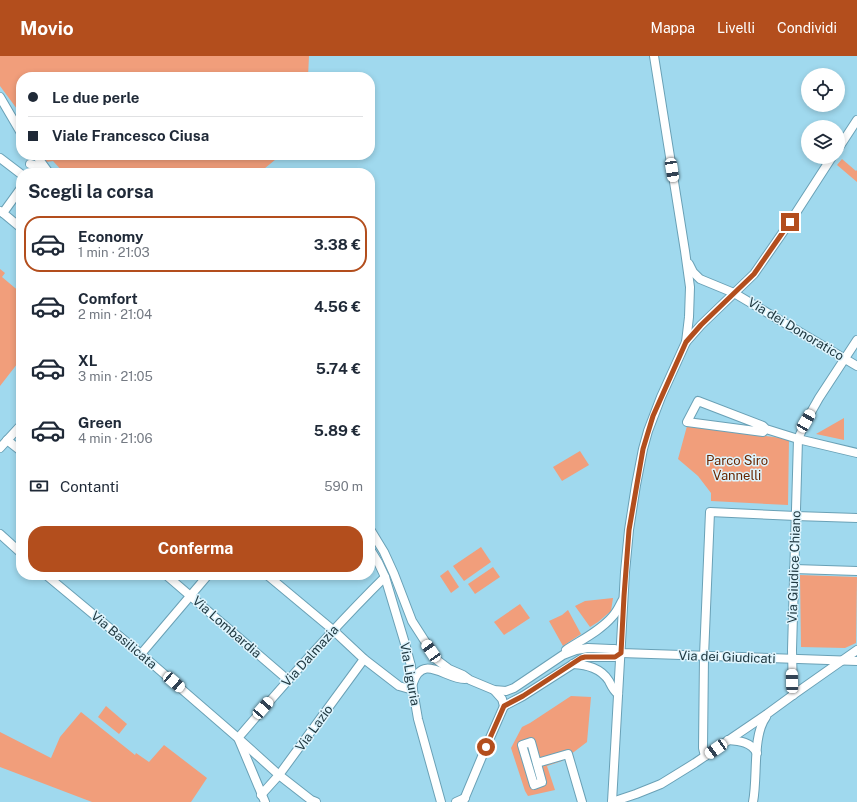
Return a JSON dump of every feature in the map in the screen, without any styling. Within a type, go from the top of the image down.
[{"type":"street","points":[[654,56],[690,287],[686,342]]},
{"type":"street","points":[[0,97],[16,124]]},
{"type":"street","points":[[845,138],[857,120]]},
{"type":"street","points":[[0,158],[16,170]]},
{"type":"street","points":[[27,168],[30,164],[30,160]]},
{"type":"street","points":[[30,164],[41,168]]},
{"type":"street","points":[[827,164],[754,274],[701,325],[686,342],[653,416],[643,449],[629,530],[612,802],[661,784],[695,763],[857,650]]},
{"type":"street","points":[[16,194],[1,212],[16,224]]},
{"type":"street","name":"Via dei Donoratico","points":[[685,251],[693,272],[700,279],[734,293],[857,366]]},
{"type":"street","points":[[798,439],[819,398],[857,340]]},
{"type":"street","points":[[766,429],[763,432],[687,422],[698,402],[763,426],[766,429],[798,439],[857,453]]},
{"type":"street","points":[[0,448],[16,430]]},
{"type":"street","name":"Via Giudice Chiano","points":[[793,695],[792,659],[798,439]]},
{"type":"street","points":[[7,440],[16,447]]},
{"type":"street","points":[[705,756],[704,656],[710,512],[857,518]]},
{"type":"street","points":[[0,534],[16,548]]},
{"type":"street","name":"Via Liguria","points":[[375,537],[384,552],[394,574],[412,621],[437,660],[470,680]]},
{"type":"street","name":"Via Liguria","points":[[375,557],[385,577],[406,647],[411,666],[418,719],[440,799]]},
{"type":"street","points":[[794,569],[857,571]]},
{"type":"street","name":"Via Dalmazia","points":[[238,738],[333,630],[385,577]]},
{"type":"street","name":"Via Basilicata","points":[[53,580],[141,654],[279,775],[316,802]]},
{"type":"street","name":"Via Lombardia","points":[[172,580],[288,680]]},
{"type":"street","points":[[141,654],[204,580]]},
{"type":"street","points":[[273,580],[333,630],[364,659],[399,686],[413,688],[416,675],[425,668],[460,679],[470,680],[494,690],[506,691],[514,688],[563,654],[588,648],[615,649],[621,653]]},
{"type":"street","points":[[563,654],[565,650],[606,624],[618,609],[624,596]]},
{"type":"street","points":[[504,706],[523,696],[581,658],[615,657],[621,653]]},
{"type":"street","name":"Via dei Giudicati","points":[[621,653],[857,661]]},
{"type":"street","name":"Via Lazio","points":[[262,800],[364,659]]},
{"type":"street","points":[[573,664],[583,665],[600,671],[610,683],[613,690],[618,694]]},
{"type":"street","points":[[456,802],[464,800],[504,706],[502,699],[494,690]]},
{"type":"street","points":[[753,802],[757,739],[760,726],[767,714]]},
{"type":"street","points":[[238,738],[262,800]]},
{"type":"street","points":[[728,740],[750,744],[757,753]]},
{"type":"street","points":[[531,742],[537,763],[542,782],[534,785],[522,745],[531,742]]},
{"type":"street","points":[[537,763],[568,754],[582,802]]},
{"type":"street","points":[[440,799],[445,802]]},
{"type":"green space","points":[[0,56],[309,56],[308,72],[16,72],[16,108],[0,86]]},
{"type":"green space","points":[[45,160],[275,160],[265,168],[59,168],[53,161],[46,162]]},
{"type":"green space","points":[[845,162],[856,171],[857,170],[857,182],[837,165],[845,164]]},
{"type":"green space","points":[[0,269],[5,273],[2,277],[16,289],[16,365],[0,386]]},
{"type":"green space","points":[[844,418],[844,440],[816,434]]},
{"type":"green space","name":"Parco Siro Vannelli","points":[[687,426],[789,439],[788,505],[711,501],[711,493],[698,476],[678,459]]},
{"type":"green space","points":[[580,451],[589,465],[562,481],[553,467]]},
{"type":"green space","points":[[481,547],[491,562],[464,581],[453,566]]},
{"type":"green space","points":[[493,567],[500,577],[475,594],[468,584]]},
{"type":"green space","points":[[448,570],[459,587],[451,593],[440,576]]},
{"type":"green space","points":[[800,575],[857,577],[856,643],[845,648],[801,647]]},
{"type":"green space","points":[[613,598],[611,611],[590,627],[575,606],[585,601]]},
{"type":"green space","points":[[520,604],[530,618],[504,635],[494,622]]},
{"type":"green space","points":[[568,610],[581,634],[563,646],[549,621],[562,615]]},
{"type":"green space","points":[[571,696],[591,697],[587,742],[562,761],[547,766],[555,790],[528,796],[511,748],[522,727]]},
{"type":"green space","points":[[106,706],[127,724],[119,734],[98,717]]},
{"type":"green space","points":[[81,712],[135,755],[136,753],[149,762],[164,745],[207,778],[191,802],[92,802],[0,767],[0,732],[51,758],[60,737]]},
{"type":"route","points":[[486,747],[504,706],[523,696],[581,658],[615,657],[621,653],[625,572],[629,530],[643,449],[653,416],[686,342],[701,325],[754,274],[790,222]]}]
